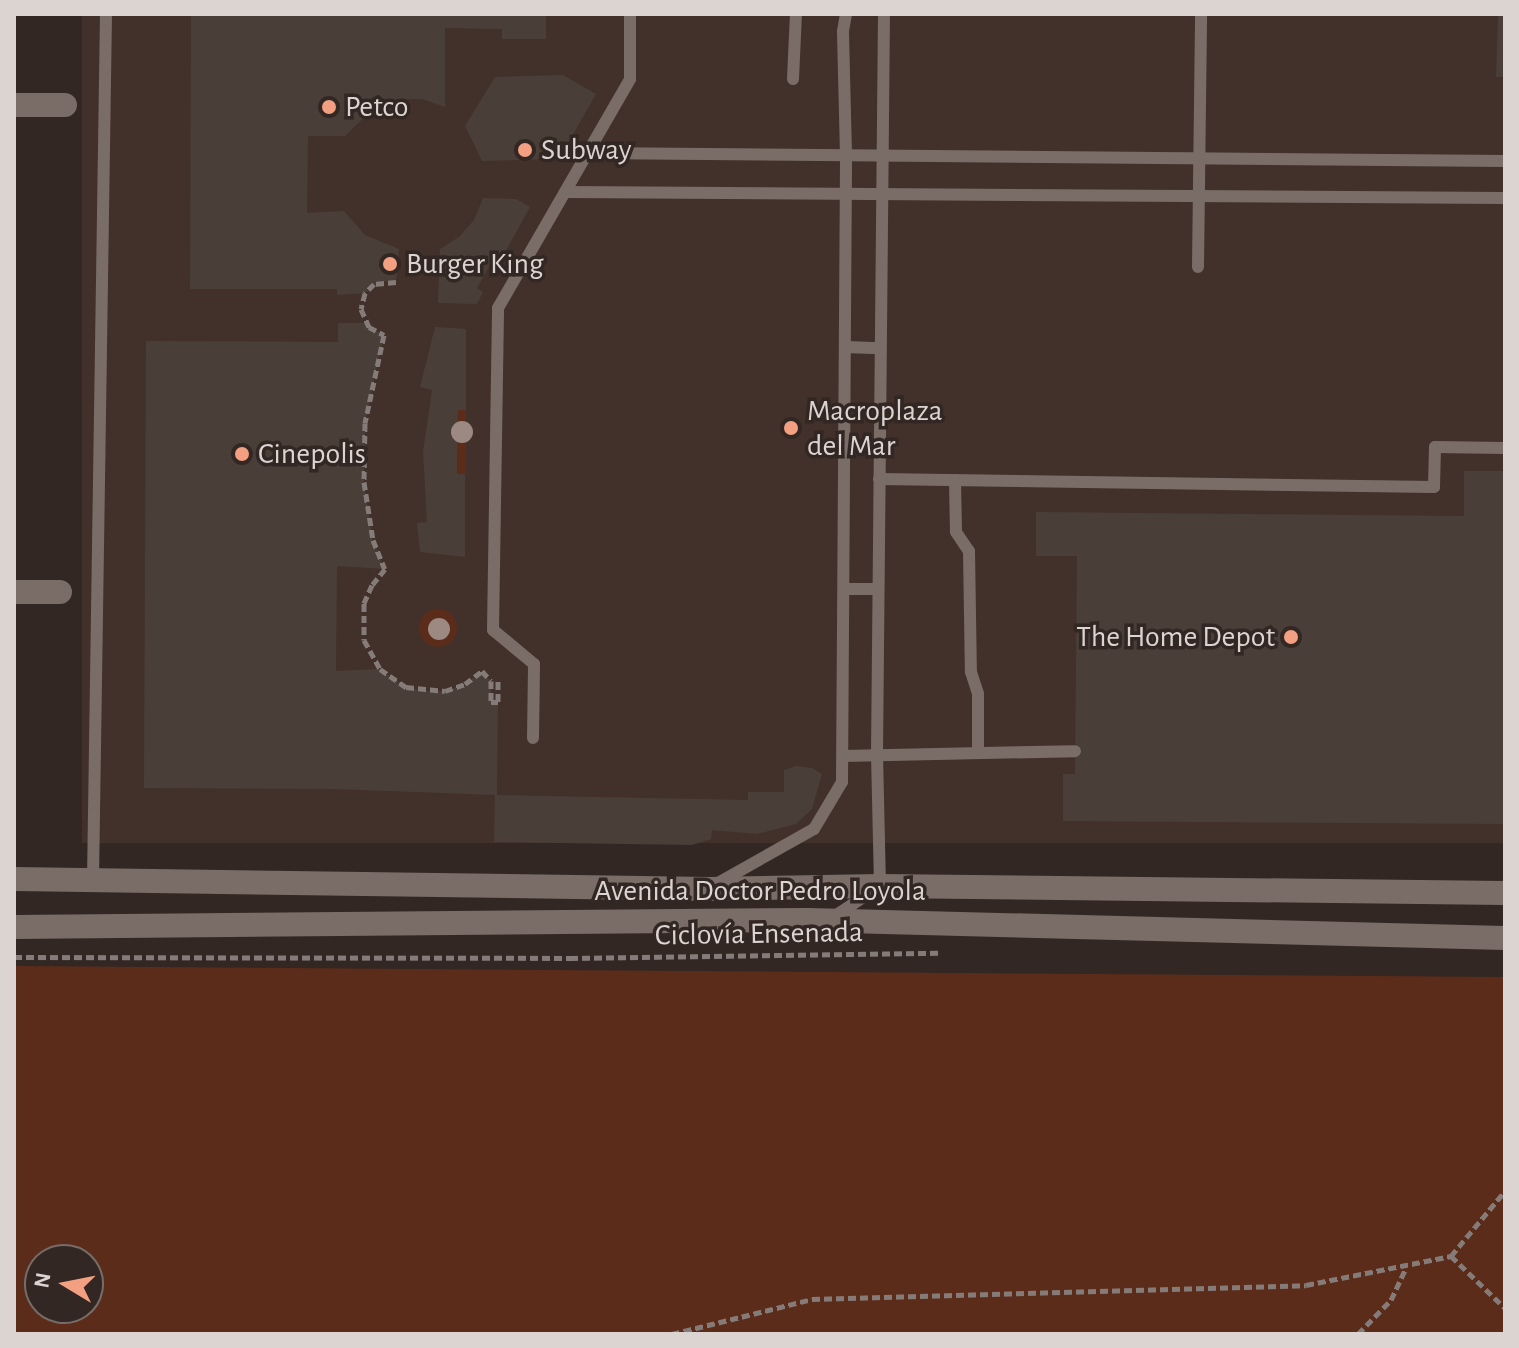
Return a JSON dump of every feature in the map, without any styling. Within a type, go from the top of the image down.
[{"type":"main road","points":[[14,105],[65,105]]},
{"type":"main road","points":[[14,592],[60,592]]},
{"type":"main road","name":"Avenida Doctor Pedro Loyola","points":[[14,879],[709,889],[880,886],[1505,893]]},
{"type":"main road","name":"Avenida Doctor Pedro Loyola","points":[[14,927],[808,920],[1505,938]]},
{"type":"lane","points":[[93,880],[106,14]]},
{"type":"lane","points":[[533,738],[534,664],[493,630],[498,308],[630,79],[630,14]]},
{"type":"lane","points":[[793,79],[796,14]]},
{"type":"lane","points":[[709,889],[814,829],[842,782],[846,193],[843,31],[846,14]]},
{"type":"lane","points":[[808,920],[839,915],[880,886],[877,755],[884,14]]},
{"type":"lane","points":[[1198,267],[1201,14]]},
{"type":"lane","points":[[587,153],[1505,161]]},
{"type":"lane","points":[[565,192],[1505,198]]},
{"type":"lane","points":[[845,347],[880,348]]},
{"type":"lane","points":[[879,479],[1434,487],[1435,447],[1505,448]]},
{"type":"lane","points":[[955,480],[956,532],[969,551],[971,672],[978,694],[978,753]]},
{"type":"lane","points":[[844,589],[878,589]]},
{"type":"lane","points":[[843,756],[1075,751]]},
{"type":"path","points":[[396,282],[374,284],[365,293],[361,309],[369,327],[384,335],[365,423],[364,482],[373,540],[385,569],[372,585],[364,603],[364,640],[380,669],[406,687],[445,691],[465,684],[482,671],[491,681],[491,702],[498,702],[498,681]]},
{"type":"path","name":"Ciclovía Ensenada","points":[[14,957],[570,958],[949,953]]},
{"type":"path","points":[[672,1334],[812,1299],[1306,1285],[1406,1268],[1451,1256],[1505,1191]]},
{"type":"path","points":[[1451,1256],[1505,1308]]},
{"type":"path","points":[[1358,1334],[1391,1300],[1406,1268]]},
{"type":"shaded area","name":"Macroplaza del Mar","points":[[82,14],[1505,14],[1505,843],[82,843]]},
{"type":"shaded area","points":[[458,410],[466,410],[466,474],[458,474]]},
{"type":"shaded area","points":[[438,609],[451,615],[457,628],[451,641],[438,647],[425,641],[419,628],[425,615]]},
{"type":"shaded area","points":[[14,966],[1505,977],[1505,1334],[14,1334]]},
{"type":"building","points":[[191,14],[546,14],[546,39],[502,39],[502,29],[445,28],[445,107],[422,99],[398,99],[375,107],[345,136],[308,136],[307,213],[344,211],[365,235],[399,249],[396,282],[382,281],[365,293],[337,295],[337,289],[190,289]]},
{"type":"building","points":[[1498,14],[1505,14],[1505,77],[1496,77]]},
{"type":"building","points":[[563,75],[596,94],[559,159],[482,161],[465,126],[495,77]]},
{"type":"building","points":[[483,198],[516,199],[530,207],[498,265],[492,262],[477,288],[483,292],[477,304],[438,303],[440,249],[459,237],[474,220]]},
{"type":"building","name":"Cinepolis","points":[[338,323],[365,323],[384,335],[365,423],[364,482],[373,540],[385,569],[337,566],[336,671],[380,669],[406,687],[445,691],[465,684],[482,671],[491,681],[491,702],[498,702],[497,795],[748,800],[748,792],[784,792],[784,770],[796,766],[812,768],[822,774],[812,809],[796,824],[757,834],[712,830],[711,839],[692,845],[494,842],[495,795],[335,789],[144,788],[146,341],[338,342]]},
{"type":"building","points":[[435,327],[466,329],[466,410],[458,410],[457,474],[465,474],[465,557],[420,552],[417,523],[427,522],[423,452],[432,390],[420,387]]},
{"type":"building","name":"The Home Depot","points":[[1464,471],[1505,471],[1505,824],[1063,821],[1063,774],[1075,774],[1077,556],[1036,556],[1036,512],[1464,516]]},
{"type":"place","name":"Petco","points":[[329,107]]},
{"type":"place","name":"Subway","points":[[525,150]]},
{"type":"place","name":"Burger King","points":[[390,264]]},
{"type":"place","name":"Macroplaza del Mar","points":[[791,428]]},
{"type":"place","name":"Cinepolis","points":[[242,454]]},
{"type":"place","name":"The Home Depot","points":[[1291,637]]}]
